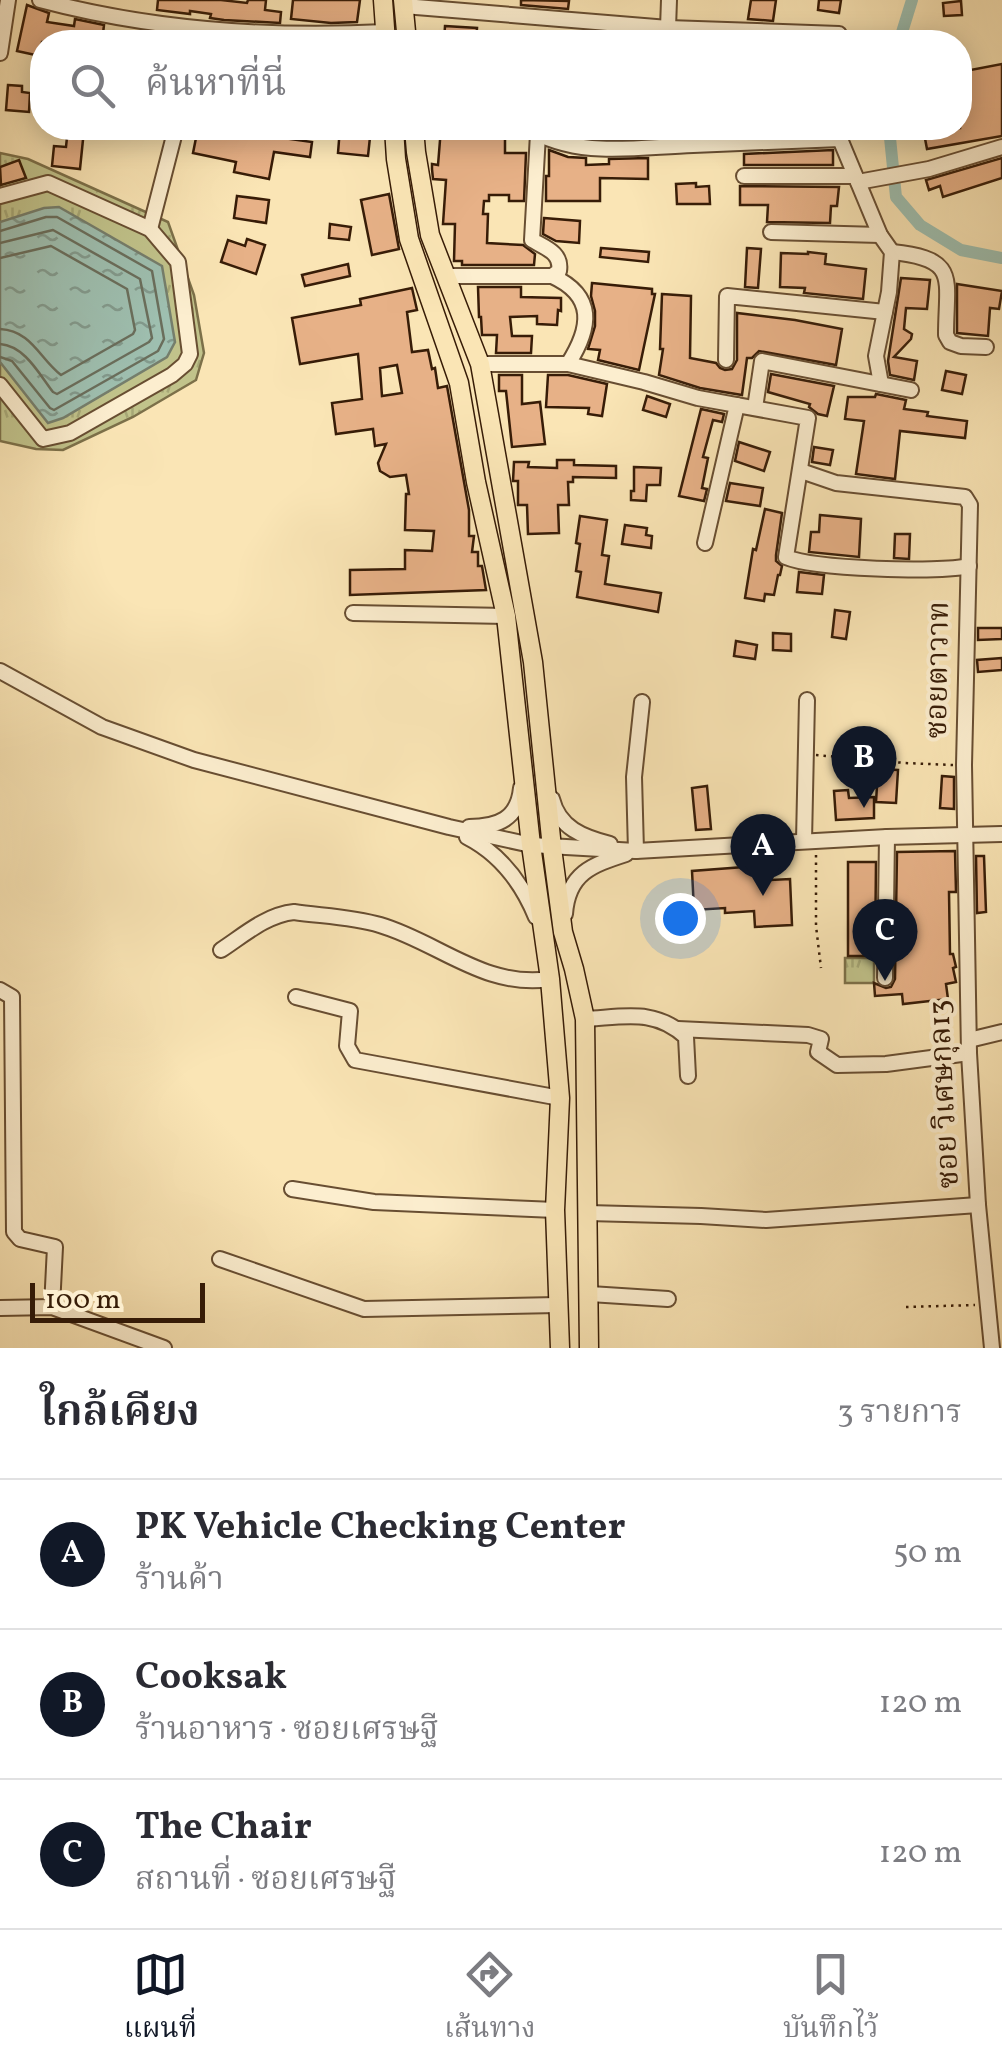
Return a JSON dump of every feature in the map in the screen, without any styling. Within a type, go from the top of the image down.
[{"type":"main road","points":[[384,0],[386,30]]},
{"type":"main road","points":[[404,3],[406,30]]},
{"type":"main road","points":[[396,140],[409,239],[458,383],[506,616],[530,845],[554,934],[574,969],[585,1019],[589,1348]]},
{"type":"main road","points":[[415,140],[430,235],[480,364],[534,662],[552,848],[554,934],[550,979],[560,1098],[555,1210],[560,1348]]},
{"type":"street","points":[[0,54],[8,0]]},
{"type":"street","points":[[40,0],[170,30]]},
{"type":"street","points":[[668,28],[669,0]]},
{"type":"street","points":[[404,3],[725,30]]},
{"type":"street","points":[[150,229],[173,140]]},
{"type":"street","points":[[532,140],[532,240],[555,253],[559,271],[552,276]]},
{"type":"street","points":[[554,140],[574,148],[618,150],[752,140]]},
{"type":"street","points":[[842,140],[880,235],[892,252],[876,356],[881,384]]},
{"type":"street","points":[[744,176],[856,179],[929,169],[1002,148]]},
{"type":"street","points":[[0,196],[48,184],[150,229],[178,262],[190,354],[172,376],[70,432],[43,439],[0,385]]},
{"type":"street","points":[[771,232],[880,235]]},
{"type":"street","points":[[892,252],[941,265],[946,276],[946,335],[950,342],[961,346],[986,348]]},
{"type":"street","points":[[445,276],[552,276],[572,285],[583,303],[586,322],[568,364]]},
{"type":"street","points":[[726,360],[727,296],[885,312]]},
{"type":"street","points":[[754,408],[762,361],[912,390]]},
{"type":"street","points":[[480,364],[568,364],[698,398],[808,418],[786,557],[801,562],[884,568],[969,566]]},
{"type":"street","points":[[705,543],[737,405]]},
{"type":"street","name":"ซอยตาวาท","points":[[801,471],[836,482],[965,497],[970,505],[965,836]]},
{"type":"street","points":[[353,612],[506,616]]},
{"type":"street","points":[[0,672],[102,727],[194,760],[530,845],[636,851],[1002,834]]},
{"type":"street","points":[[807,700],[810,841]]},
{"type":"street","points":[[636,851],[634,777],[642,702]]},
{"type":"street","points":[[542,754],[554,807],[563,822],[592,840],[636,851]]},
{"type":"street","points":[[448,827],[478,827],[510,816],[518,806],[522,771]]},
{"type":"street","points":[[448,827],[480,844],[514,876],[554,934]]},
{"type":"street","name":"ซอย วิเศษกุล13","points":[[965,836],[969,1046],[978,1205],[992,1348]]},
{"type":"street","points":[[885,978],[887,838]]},
{"type":"street","points":[[554,934],[571,888],[580,876],[592,866],[636,851]]},
{"type":"street","points":[[221,950],[268,918],[294,912],[378,924],[487,974],[550,979]]},
{"type":"street","points":[[0,990],[12,997],[14,1232],[20,1239],[55,1247],[52,1307]]},
{"type":"street","points":[[296,998],[350,1011],[347,1046],[355,1060],[560,1098]]},
{"type":"street","points":[[585,1019],[653,1016],[686,1037],[688,1076]]},
{"type":"street","points":[[678,1030],[808,1035],[821,1039],[818,1052],[838,1065],[886,1064],[969,1046],[1002,1032]]},
{"type":"street","points":[[292,1190],[374,1202],[555,1210]]},
{"type":"street","points":[[588,1213],[766,1220],[978,1205]]},
{"type":"street","points":[[220,1260],[364,1309],[558,1305]]},
{"type":"street","points":[[590,1294],[668,1299]]},
{"type":"street","points":[[0,1308],[52,1307],[164,1348]]},
{"type":"path","points":[[806,754],[964,765]]},
{"type":"path","points":[[810,841],[821,968]]},
{"type":"path","points":[[906,1308],[988,1305]]},
{"type":"green space","points":[[0,153],[28,159],[168,222],[194,295],[204,353],[196,380],[133,417],[63,450],[0,441]]},
{"type":"green space","points":[[845,958],[874,958],[874,983],[845,983]]},
{"type":"water","points":[[59,207],[162,266],[175,342],[167,357],[48,423],[0,362],[0,222]]},
{"type":"building","points":[[158,0],[266,0],[265,10],[281,12],[280,23],[157,10]]},
{"type":"building","points":[[293,0],[360,0],[357,22],[291,19]]},
{"type":"building","points":[[521,0],[569,1],[568,9],[521,5]]},
{"type":"building","points":[[751,0],[776,0],[773,21],[748,19]]},
{"type":"building","points":[[819,0],[841,0],[839,13],[818,10]]},
{"type":"building","points":[[961,1],[962,15],[944,16],[943,3]]},
{"type":"building","points":[[27,5],[49,13],[47,22],[74,26],[75,19],[104,25],[103,30],[30,30],[30,54],[17,51]]},
{"type":"building","points":[[445,26],[477,28],[477,30],[445,30]]},
{"type":"building","points":[[1002,64],[1002,136],[927,149],[925,140],[972,140],[972,70]]},
{"type":"building","points":[[8,85],[22,86],[22,92],[30,93],[29,112],[6,110]]},
{"type":"building","points":[[67,140],[83,140],[80,169],[52,166],[54,146],[66,147]]},
{"type":"building","points":[[196,140],[312,142],[310,157],[274,152],[269,179],[234,172],[236,162],[193,153]]},
{"type":"building","points":[[339,140],[370,140],[368,156],[338,153]]},
{"type":"building","points":[[440,140],[505,140],[505,153],[526,153],[524,201],[509,201],[509,195],[489,195],[483,214],[488,214],[487,243],[523,245],[535,254],[534,265],[462,265],[462,261],[454,261],[455,224],[443,224],[446,180],[433,179],[432,164],[438,165]]},
{"type":"building","points":[[549,150],[586,158],[586,165],[609,164],[609,159],[648,158],[648,179],[600,178],[600,201],[546,201]]},
{"type":"building","points":[[833,150],[833,165],[744,165],[744,154]]},
{"type":"building","points":[[1002,158],[1002,178],[943,197],[940,186],[929,190],[926,180]]},
{"type":"building","points":[[19,160],[26,178],[1,185],[0,167]]},
{"type":"building","points":[[696,183],[696,187],[709,186],[710,204],[677,204],[676,184]]},
{"type":"building","points":[[740,186],[839,187],[837,206],[831,206],[830,223],[767,222],[768,205],[740,205]]},
{"type":"building","points":[[389,194],[399,249],[372,255],[361,200]]},
{"type":"building","points":[[237,196],[269,200],[266,223],[234,218]]},
{"type":"building","points":[[544,218],[580,221],[579,243],[556,241],[543,234]]},
{"type":"building","points":[[330,224],[351,227],[349,240],[329,238]]},
{"type":"building","points":[[247,239],[265,245],[256,274],[221,262],[228,240],[245,246]]},
{"type":"building","points":[[601,248],[649,252],[648,262],[600,257]]},
{"type":"building","points":[[747,248],[761,249],[758,288],[745,287]]},
{"type":"building","points":[[781,253],[826,254],[825,264],[866,269],[863,299],[780,287]]},
{"type":"building","points":[[348,264],[350,276],[305,286],[302,275]]},
{"type":"building","points":[[901,278],[930,280],[927,309],[906,308],[904,329],[912,334],[911,339],[894,357],[917,361],[914,380],[890,375],[888,361]]},
{"type":"building","points":[[592,283],[652,289],[655,294],[639,370],[598,360],[600,350],[588,349],[595,326]]},
{"type":"building","points":[[957,284],[1002,291],[999,309],[990,308],[988,336],[957,333]]},
{"type":"building","points":[[478,287],[521,287],[521,297],[561,298],[557,325],[537,324],[537,316],[510,317],[512,336],[532,336],[531,353],[496,353],[497,335],[482,335]]},
{"type":"building","points":[[412,288],[417,310],[407,312],[412,352],[428,350],[438,388],[447,386],[469,510],[469,536],[474,536],[472,552],[478,552],[486,590],[350,595],[350,570],[405,569],[405,550],[432,551],[434,531],[405,530],[409,494],[406,475],[390,477],[380,471],[378,463],[386,444],[375,446],[373,429],[336,434],[332,403],[362,399],[358,354],[300,364],[292,318],[361,305],[360,299]],"holes":[[[397,365],[402,393],[382,396],[380,368]]]},
{"type":"building","points":[[662,294],[691,296],[690,358],[732,369],[737,360],[737,313],[842,329],[836,365],[759,351],[747,358],[742,395],[700,388],[659,375],[663,349]]},
{"type":"building","points":[[946,371],[966,375],[962,394],[942,390]]},
{"type":"building","points":[[771,374],[834,386],[827,416],[818,414],[810,404],[768,392]]},
{"type":"building","points":[[499,375],[522,375],[522,404],[540,402],[545,444],[512,447],[506,391],[499,391]]},
{"type":"building","points":[[548,375],[568,375],[607,384],[602,416],[588,414],[589,408],[546,407]]},
{"type":"building","points":[[876,394],[906,400],[904,409],[928,412],[927,416],[967,421],[965,438],[900,431],[895,479],[856,474],[864,421],[845,419],[848,397]]},
{"type":"building","points":[[647,396],[670,404],[666,417],[643,410]]},
{"type":"building","points":[[701,409],[724,414],[722,422],[713,420],[703,457],[708,458],[702,488],[707,489],[704,501],[679,496]]},
{"type":"building","points":[[739,442],[770,452],[764,471],[735,461]]},
{"type":"building","points":[[814,447],[833,450],[830,465],[812,462]]},
{"type":"building","points":[[557,460],[574,460],[574,465],[616,466],[616,478],[573,477],[573,482],[568,482],[569,505],[558,505],[559,533],[528,534],[527,505],[518,505],[518,481],[513,481],[514,462],[529,462],[528,467],[557,468]]},
{"type":"building","points":[[634,467],[661,468],[660,485],[647,485],[646,501],[631,500]]},
{"type":"building","points":[[730,483],[763,488],[760,506],[726,501]]},
{"type":"building","points":[[765,509],[782,513],[776,561],[782,566],[774,595],[765,594],[764,601],[745,598]]},
{"type":"building","points":[[820,515],[861,519],[859,557],[809,552],[811,532],[819,532]]},
{"type":"building","points":[[580,516],[607,520],[602,555],[609,556],[605,584],[661,593],[658,612],[577,597],[581,572],[576,571]]},
{"type":"building","points":[[625,525],[647,528],[646,535],[652,536],[651,548],[622,544]]},
{"type":"building","points":[[895,534],[910,534],[909,559],[894,558]]},
{"type":"building","points":[[799,572],[824,575],[822,594],[797,592]]},
{"type":"building","points":[[835,610],[850,612],[846,639],[832,637]]},
{"type":"building","points":[[978,628],[1002,628],[1002,639],[978,640]]},
{"type":"building","points":[[773,633],[791,634],[791,651],[773,650]]},
{"type":"building","points":[[736,641],[757,645],[755,659],[734,656]]},
{"type":"building","points":[[1002,658],[1002,670],[978,672],[977,660]]},
{"type":"building","points":[[878,769],[898,770],[896,803],[876,802]]},
{"type":"building","points":[[942,776],[954,777],[954,809],[940,808]]},
{"type":"building","points":[[707,786],[711,829],[696,830],[692,788]]},
{"type":"building","points":[[848,790],[849,798],[874,797],[874,818],[836,820],[834,791]]},
{"type":"building","points":[[955,851],[956,892],[949,892],[950,954],[956,967],[956,982],[946,984],[948,999],[903,1004],[902,994],[875,996],[874,983],[886,988],[895,979],[897,852]]},
{"type":"building","points":[[976,856],[984,856],[986,912],[977,913]]},
{"type":"building","points":[[848,862],[876,862],[875,956],[848,956]]},
{"type":"building","points":[[770,865],[771,880],[790,879],[792,925],[755,927],[754,911],[694,910],[692,871]]},
{"type":"waterway","points":[[903,30],[912,0]]},
{"type":"waterway","points":[[890,140],[896,197],[920,225],[961,250],[1002,258]]},
{"type":"place","name":"Cooksak","points":[[864,808]]},
{"type":"place","name":"PK Vehicle Checking Center","points":[[763,896]]},
{"type":"place","name":"The Chair","points":[[885,981]]}]
